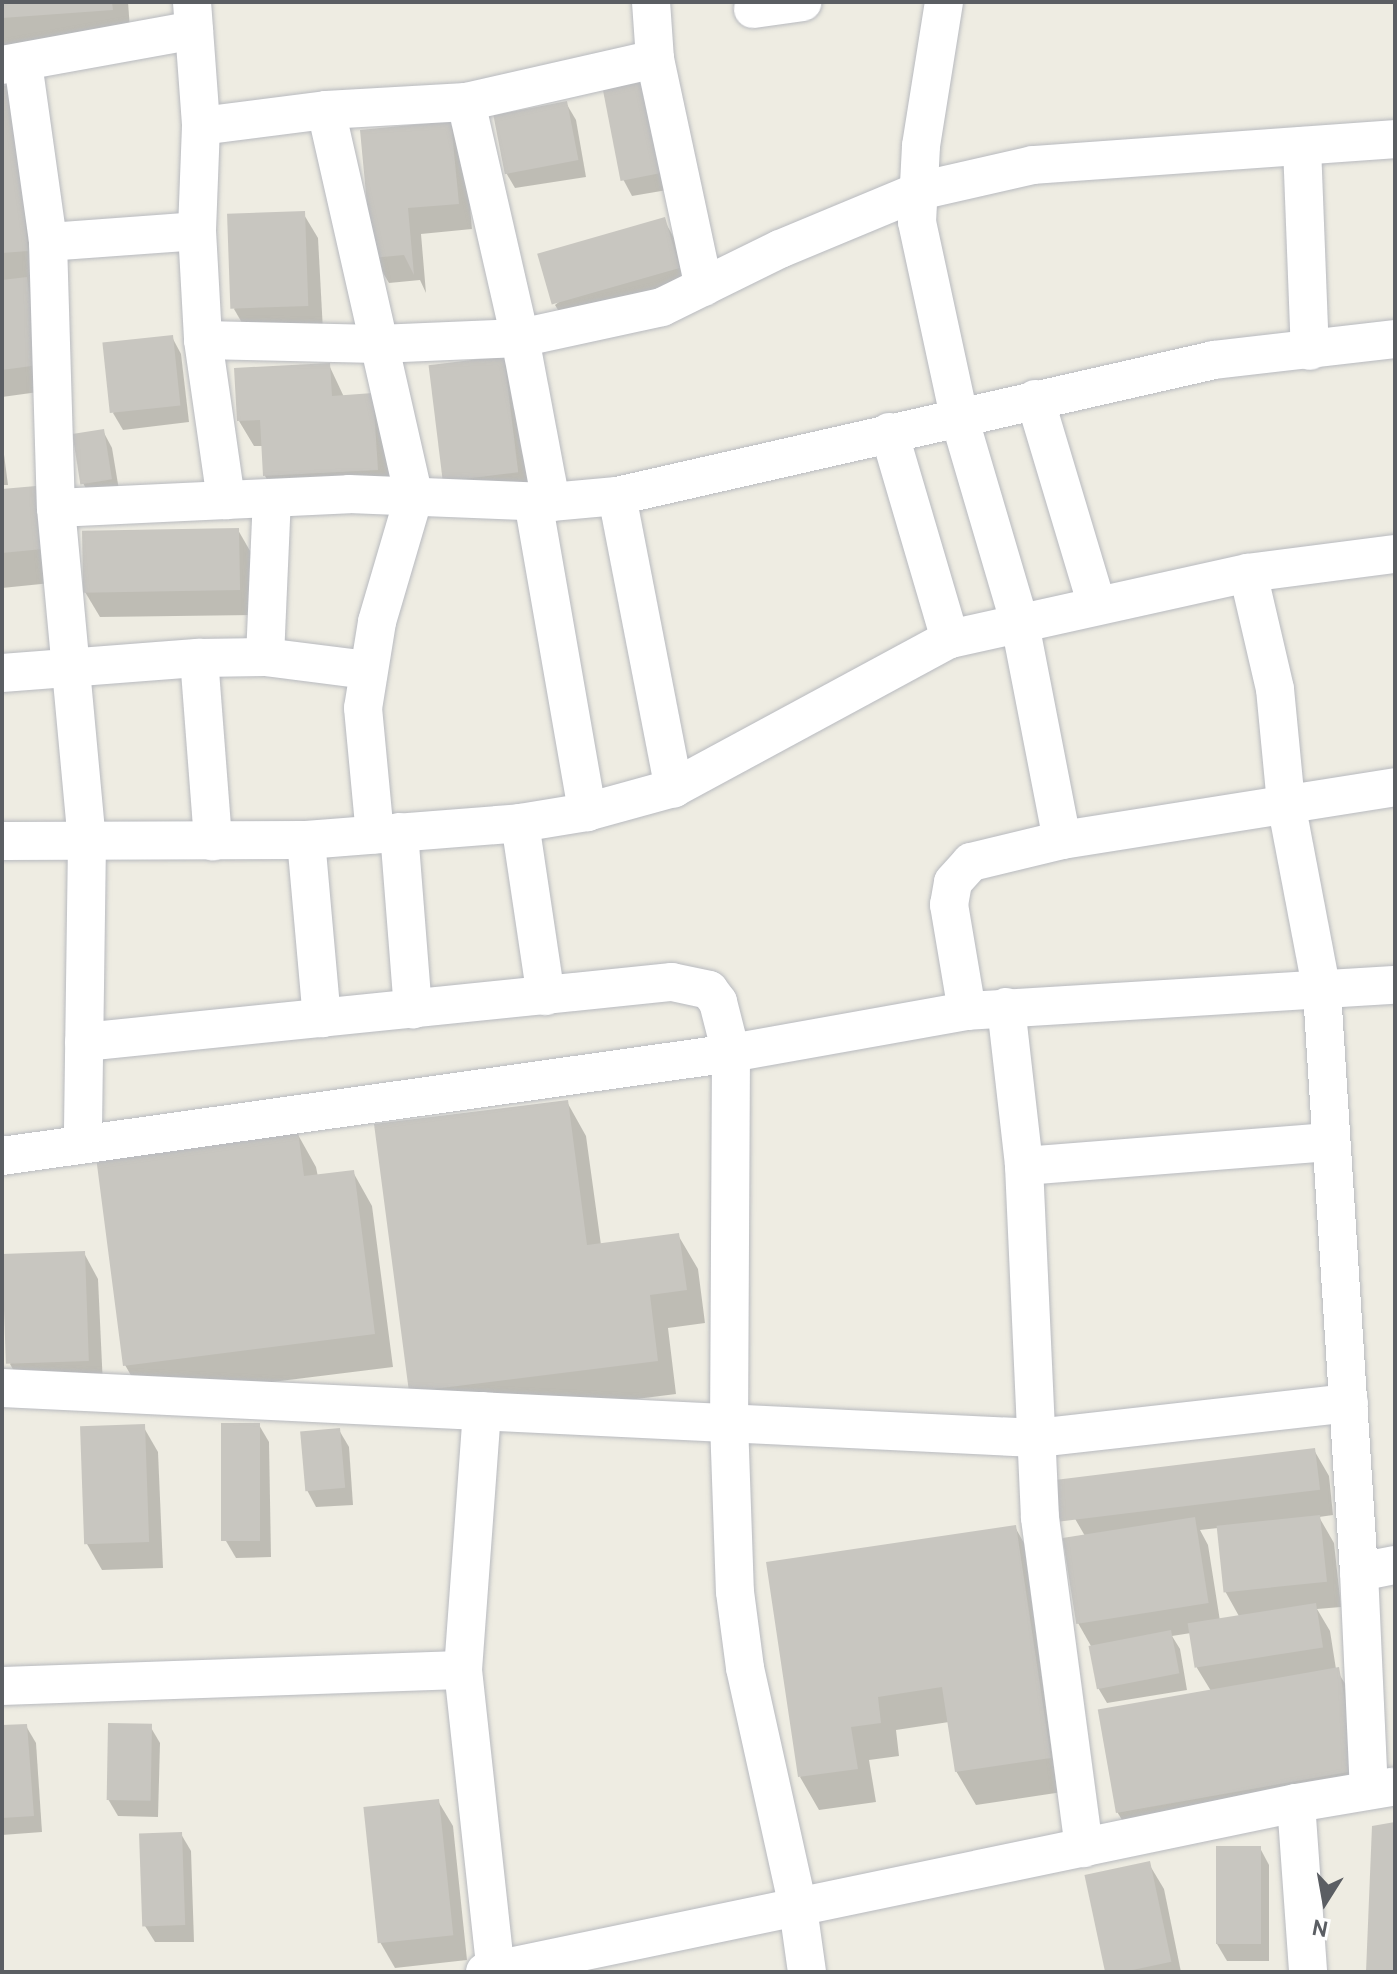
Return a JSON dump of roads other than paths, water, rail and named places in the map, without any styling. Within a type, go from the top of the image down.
[{"type":"street","points":[[651,2],[655,59],[704,287]]},
{"type":"street","points":[[753,9],[803,2]]},
{"type":"street","points":[[944,2],[921,146],[917,222],[959,417],[1020,624],[1062,840]]},
{"type":"street","points":[[83,1144],[87,842],[56,508],[54,349],[48,242],[12,64],[193,16],[201,126],[197,231],[203,340],[226,500]]},
{"type":"street","points":[[201,126],[326,110],[466,102],[655,59]]},
{"type":"street","points":[[466,102],[520,338],[587,812]]},
{"type":"street","points":[[326,110],[414,496],[377,622],[363,708],[387,833],[413,1009]]},
{"type":"street","points":[[203,340],[378,344],[520,338],[662,307],[780,249],[919,191],[1033,165],[1395,139]]},
{"type":"street","points":[[1302,146],[1310,351]]},
{"type":"street","points":[[48,242],[197,231]]},
{"type":"street","points":[[56,508],[349,494],[542,502],[617,496],[1214,360],[1395,339]]},
{"type":"street","points":[[1035,399],[1097,606]]},
{"type":"street","points":[[889,432],[950,639]]},
{"type":"street","points":[[617,496],[674,788]]},
{"type":"street","points":[[265,657],[272,498]]},
{"type":"street","points":[[2,841],[306,840],[520,823],[587,812],[674,788],[950,639],[1248,573],[1395,554]]},
{"type":"street","points":[[482,1411],[463,1670],[492,1971],[1296,1803],[1382,1788],[1377,1569],[1349,1403],[1329,1142],[1322,992],[1286,803],[1275,689],[1248,573]]},
{"type":"street","points":[[2,673],[199,658],[265,657],[368,670]]},
{"type":"street","points":[[199,658],[213,841]]},
{"type":"street","points":[[967,1011],[949,905],[953,882],[971,862],[1062,840],[1395,787]]},
{"type":"street","points":[[520,823],[546,996]]},
{"type":"street","points":[[306,840],[322,1018]]},
{"type":"street","points":[[84,1042],[672,982],[709,990],[718,1002],[731,1053],[729,1422],[735,1592],[745,1668],[798,1908],[807,1972]]},
{"type":"street","points":[[2,1156],[731,1053],[967,1011],[1322,992],[1395,985]]},
{"type":"street","points":[[1006,1007],[1024,1166],[1040,1518],[1084,1848]]},
{"type":"street","points":[[1024,1166],[1329,1142]]},
{"type":"street","points":[[2,1388],[1037,1438],[1349,1403]]},
{"type":"street","points":[[2,1686],[463,1670]]},
{"type":"street","points":[[1296,1803],[1308,1972]]}]
